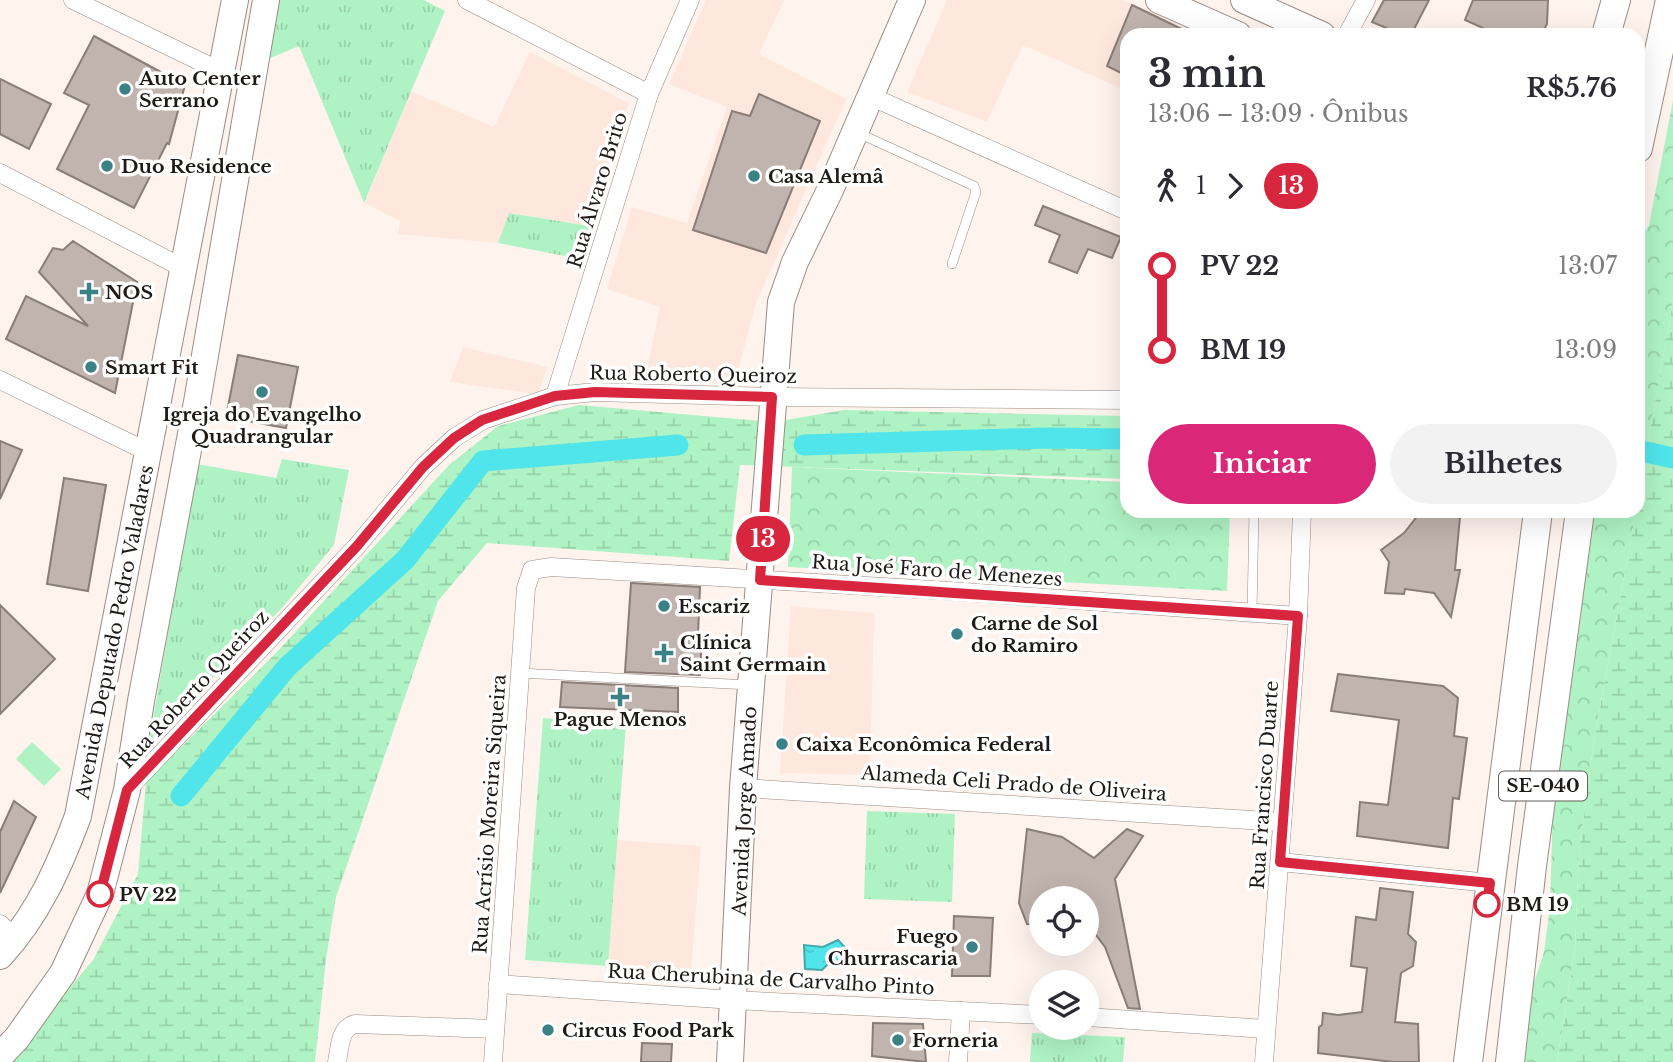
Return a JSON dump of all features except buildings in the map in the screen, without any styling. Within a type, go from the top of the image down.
[{"type":"main road","name":"Avenida Deputado Pedro Valadares","points":[[5,940],[46,894],[79,816],[235,0]]},
{"type":"main road","name":"Avenida Deputado Pedro Valadares","points":[[0,1056],[17,1038],[63,972],[100,894],[127,790],[266,0]]},
{"type":"main road","name":"Avenida Jorge Amado","points":[[730,1062],[743,788],[780,302],[795,262],[912,0]]},
{"type":"main road","points":[[1159,0],[1222,28]]},
{"type":"main road","points":[[1244,0],[1306,28]]},
{"type":"main road","points":[[1608,28],[1616,0]]},
{"type":"main road","points":[[1645,123],[1665,51],[1670,0]]},
{"type":"main road","points":[[159,390],[166,399],[174,403],[197,402]]},
{"type":"main road","points":[[135,519],[148,515],[157,516],[173,529]]},
{"type":"main road","name":"SE-040","points":[[1468,1062],[1537,518]]},
{"type":"main road","name":"SE-040","points":[[1510,1062],[1532,866],[1579,518]]},
{"type":"street","points":[[73,0],[222,72]]},
{"type":"street","points":[[467,0],[649,94]]},
{"type":"street","name":"Rua Álvaro Brito","points":[[555,396],[649,94],[690,0]]},
{"type":"street","points":[[1351,28],[1366,0]]},
{"type":"street","points":[[870,96],[1120,208]]},
{"type":"street","points":[[0,173],[183,268]]},
{"type":"street","points":[[0,380],[148,452]]},
{"type":"street","name":"Rua Roberto Queiroz","points":[[127,790],[357,546],[423,467],[454,438],[482,420],[555,396],[595,392],[772,397],[1120,400]]},
{"type":"street","name":"Rua Francisco Duarte","points":[[1265,1062],[1298,616],[1302,518]]},
{"type":"street","name":"Rua José Faro de Menezes","points":[[532,570],[551,567],[1298,616]]},
{"type":"street","name":"Rua Acrísio Moreira Siqueira","points":[[493,1062],[526,587],[532,570]]},
{"type":"street","name":"Alameda Celi Prado de Oliveira","points":[[743,788],[1282,822]]},
{"type":"street","points":[[1280,862],[1490,883]]},
{"type":"street","name":"Rua Cherubina de Carvalho Pinto","points":[[499,984],[733,1000],[1029,1014]]},
{"type":"street","points":[[958,1062],[961,1011]]},
{"type":"street","points":[[1099,1018],[1266,1029]]},
{"type":"street","points":[[337,1062],[344,1032],[348,1026],[355,1024],[495,1029]]},
{"type":"lane","points":[[855,131],[974,186],[976,192],[952,264]]},
{"type":"lane","points":[[1252,613],[1254,518]]},
{"type":"lane","points":[[520,673],[751,685]]},
{"type":"shaded area","points":[[706,0],[784,0],[759,54],[846,99],[755,306],[735,383],[645,380],[660,307],[607,289],[632,207],[687,223],[727,107],[669,84]]},
{"type":"shaded area","points":[[947,0],[1124,0],[1189,28],[1120,28],[1120,88],[1023,45],[987,122],[907,92]]},
{"type":"shaded area","points":[[530,52],[629,103],[589,226],[510,213],[498,243],[398,234],[400,221],[365,203],[411,91],[494,127]]},
{"type":"shaded area","points":[[463,347],[547,367],[538,394],[450,382]]},
{"type":"shaded area","points":[[791,606],[874,613],[870,775],[780,773]]},
{"type":"shaded area","points":[[617,840],[701,846],[691,972],[608,966]]},
{"type":"green space","points":[[279,0],[424,0],[445,11],[364,203],[299,46],[268,59]]},
{"type":"green space","points":[[1673,100],[1673,301],[1645,459],[1645,232],[1649,225]]},
{"type":"green space","points":[[509,213],[589,226],[580,259],[498,243]]},
{"type":"green space","points":[[1673,301],[1673,1062],[1557,1062],[1575,948],[1579,851],[1594,740],[1635,518],[1645,518],[1645,459]]},
{"type":"green space","points":[[579,405],[774,422],[844,410],[1120,416],[1120,479],[740,465],[729,561],[487,543],[438,601],[336,897],[315,1062],[7,1062],[93,960],[138,874],[146,782],[276,653],[449,465],[498,426]]},
{"type":"green space","points":[[282,459],[349,470],[334,545],[282,608],[149,742],[197,464],[276,478]]},
{"type":"green space","points":[[792,467],[1120,482],[1120,518],[1230,518],[1227,591],[788,567]]},
{"type":"green space","points":[[1593,518],[1635,518],[1594,740],[1579,851],[1575,948],[1557,1062],[1525,1062],[1527,1004],[1544,952],[1550,906],[1553,802]]},
{"type":"green space","points":[[543,718],[626,724],[608,966],[525,960]]},
{"type":"green space","points":[[32,742],[61,769],[44,786],[16,759]]},
{"type":"green space","points":[[867,811],[955,814],[952,902],[864,899]]},
{"type":"green space","points":[[1099,1036],[1125,1037],[1123,1062],[1030,1062],[1032,1040],[1099,1040]]},
{"type":"water","points":[[838,940],[853,956],[843,963],[829,963],[822,970],[805,969],[804,945],[823,947]]},
{"type":"waterway","points":[[804,445],[1047,438],[1120,439]]},
{"type":"waterway","points":[[181,796],[287,667],[405,560],[483,461],[678,445]]},
{"type":"waterway","points":[[1646,452],[1673,458]]},
{"type":"bus line","name":"13","points":[[100,894],[127,790],[357,546],[423,467],[454,438],[482,420],[555,396],[595,392],[772,397],[760,580],[1298,616],[1280,862],[1490,883],[1487,904]]},
{"type":"place","name":"Auto Center Serrano","points":[[125,89]]},
{"type":"place","name":"Duo Residence","points":[[107,166]]},
{"type":"place","name":"Casa Alemâ","points":[[754,176]]},
{"type":"place","name":"NOS","points":[[89,292]]},
{"type":"place","name":"Smart Fit","points":[[91,367]]},
{"type":"place","name":"Igreja do Evangelho Quadrangular","points":[[262,392]]},
{"type":"place","name":"Escariz","points":[[664,606]]},
{"type":"place","name":"Carne de Sol do Ramiro","points":[[957,634]]},
{"type":"place","name":"Clínica Saint Germain","points":[[664,653]]},
{"type":"place","name":"Pague Menos","points":[[620,697]]},
{"type":"place","name":"Caixa Econômica Federal","points":[[782,744]]},
{"type":"place","name":"PV 22","points":[[100,894]]},
{"type":"place","name":"BM 19","points":[[1487,904]]},
{"type":"place","name":"Fuego Churrascaria","points":[[972,947]]},
{"type":"place","name":"Circus Food Park","points":[[548,1030]]},
{"type":"place","name":"Forneria","points":[[898,1040]]}]
